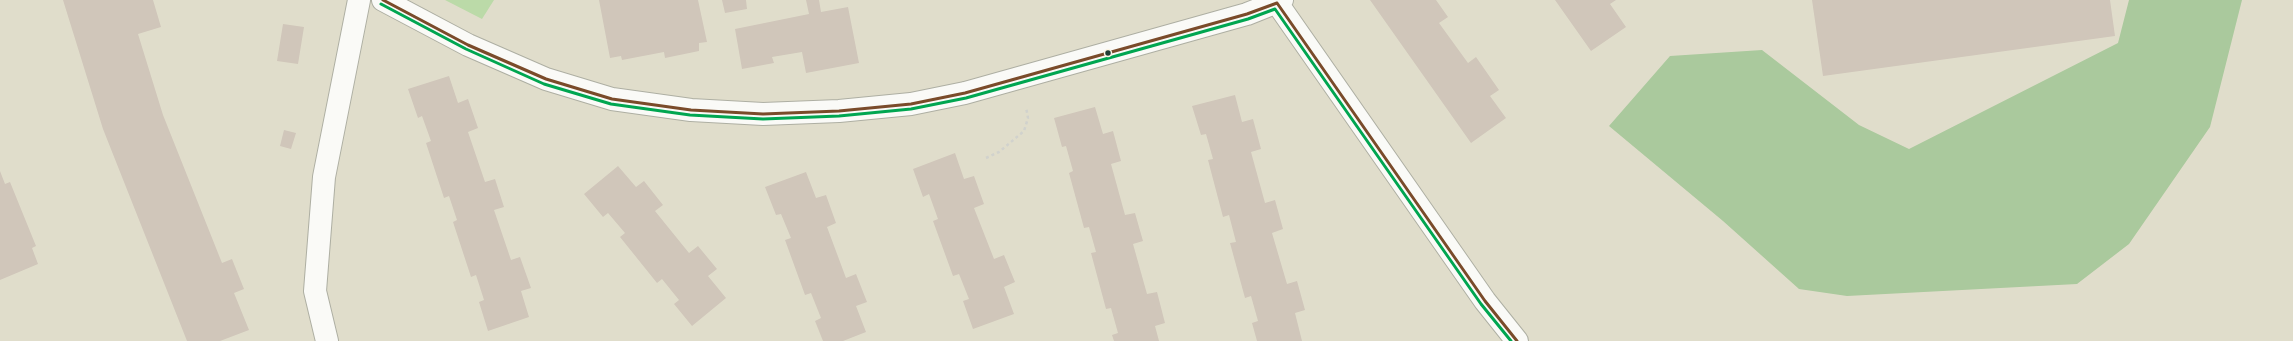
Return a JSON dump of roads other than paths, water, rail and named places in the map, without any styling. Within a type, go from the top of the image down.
[{"type":"street","points":[[327,341],[316,291],[324,177],[359,0]]},
{"type":"street","points":[[383,0],[468,45],[546,79],[612,99],[691,110],[763,114],[839,111],[904,105],[965,93],[1247,14],[1280,1],[1485,301],[1517,341]]}]
